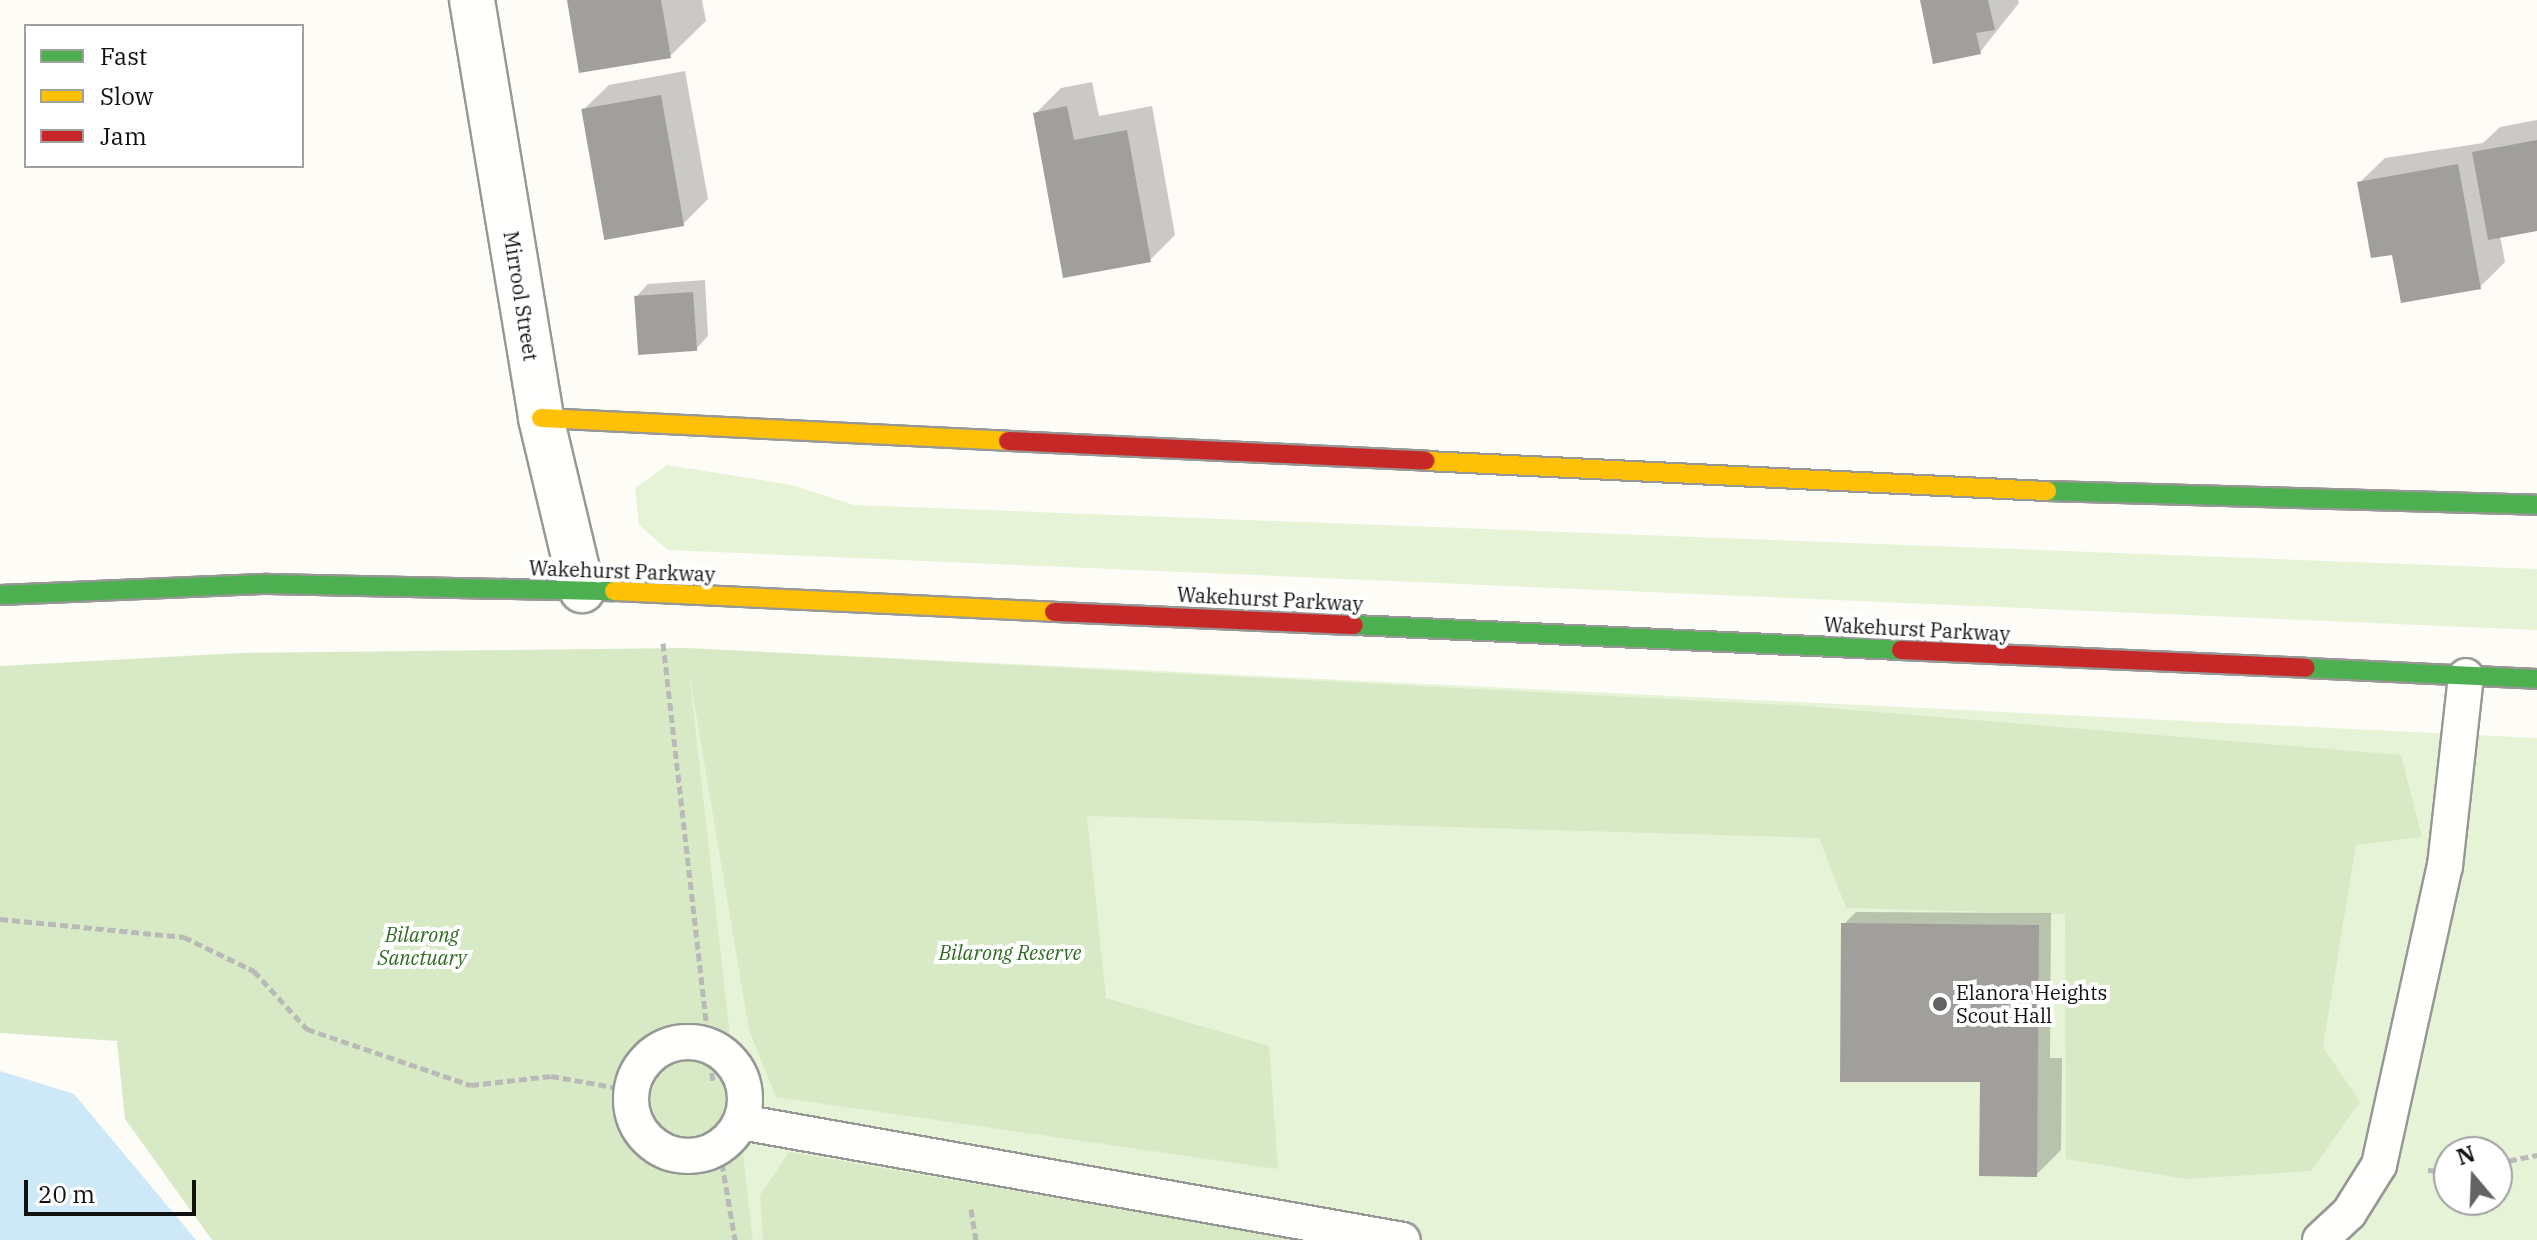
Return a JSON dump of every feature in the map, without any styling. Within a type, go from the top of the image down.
[{"type":"main road","points":[[541,418],[2106,494],[2537,505]]},
{"type":"main road","name":"Wakehurst Parkway","points":[[0,595],[268,584],[582,590],[2537,679]]},
{"type":"street","name":"Mirrool Street","points":[[472,0],[541,418],[582,590]]},
{"type":"lane","points":[[2320,1240],[2349,1213],[2379,1165],[2445,866],[2466,676]]},
{"type":"lane","points":[[695,1041],[712,1046],[733,1063],[745,1086],[741,1122],[716,1149],[663,1151],[637,1125],[631,1090],[646,1059],[661,1048],[695,1041]]},
{"type":"lane","points":[[741,1122],[1403,1240]]},
{"type":"path","points":[[659,595],[712,1046],[716,1149],[735,1240]]},
{"type":"path","points":[[0,919],[184,937],[254,971],[307,1029],[471,1085],[551,1076],[631,1090]]},
{"type":"path","points":[[2513,1160],[2537,1155]]},
{"type":"green space","points":[[667,465],[792,485],[854,505],[2537,569],[2537,630],[668,550],[639,525],[635,488]]},
{"type":"green space","name":"Bilarong Reserve","points":[[685,648],[2537,738],[2537,1240],[753,1240]]},
{"type":"green space","name":"Bilarong Sanctuary","points":[[685,648],[1805,706],[2401,755],[2422,837],[2356,845],[2323,1047],[2360,1102],[2311,1171],[2187,1179],[2066,1159],[2065,914],[1846,908],[1819,838],[1087,816],[1106,998],[1269,1046],[1278,1169],[776,1097],[749,1030],[689,672],[753,1240],[212,1240],[125,1119],[117,1041],[0,1033],[0,666],[240,653]]},
{"type":"green space","points":[[789,1152],[1299,1240],[763,1240],[760,1195]]},
{"type":"water","points":[[0,1071],[74,1094],[196,1240],[0,1240]]},
{"type":"building","points":[[567,0],[661,0],[671,58],[579,73]]},
{"type":"building","points":[[1920,0],[1988,0],[1995,30],[1976,33],[1981,54],[1933,64]]},
{"type":"building","points":[[661,95],[684,226],[604,240],[581,109]]},
{"type":"building","points":[[1067,106],[1074,140],[1127,130],[1151,262],[1063,278],[1033,113]]},
{"type":"building","points":[[2537,140],[2537,231],[2488,240],[2472,152]]},
{"type":"building","points":[[2458,164],[2481,289],[2401,303],[2392,255],[2371,258],[2357,182]]},
{"type":"building","points":[[693,292],[697,351],[638,355],[634,296]]},
{"type":"building","name":"Elanora Heights Scout Hall","points":[[1841,923],[2039,925],[2037,1177],[1979,1176],[1980,1082],[1840,1082]]},
{"type":"traffic: fast","points":[[2047,491],[2537,505]]},
{"type":"traffic: fast","points":[[0,595],[268,584],[614,591]]},
{"type":"traffic: fast","points":[[1354,625],[1901,650]]},
{"type":"traffic: fast","points":[[2306,668],[2537,679]]},
{"type":"traffic: slow","points":[[541,418],[1008,441]]},
{"type":"traffic: slow","points":[[1426,461],[2047,491]]},
{"type":"traffic: slow","points":[[614,591],[1054,612]]},
{"type":"traffic: jam","points":[[1008,441],[1426,461]]},
{"type":"traffic: jam","points":[[1054,612],[1354,625]]},
{"type":"traffic: jam","points":[[1901,650],[2306,668]]},
{"type":"place","name":"Elanora Heights Scout Hall","points":[[1940,1004]]}]
